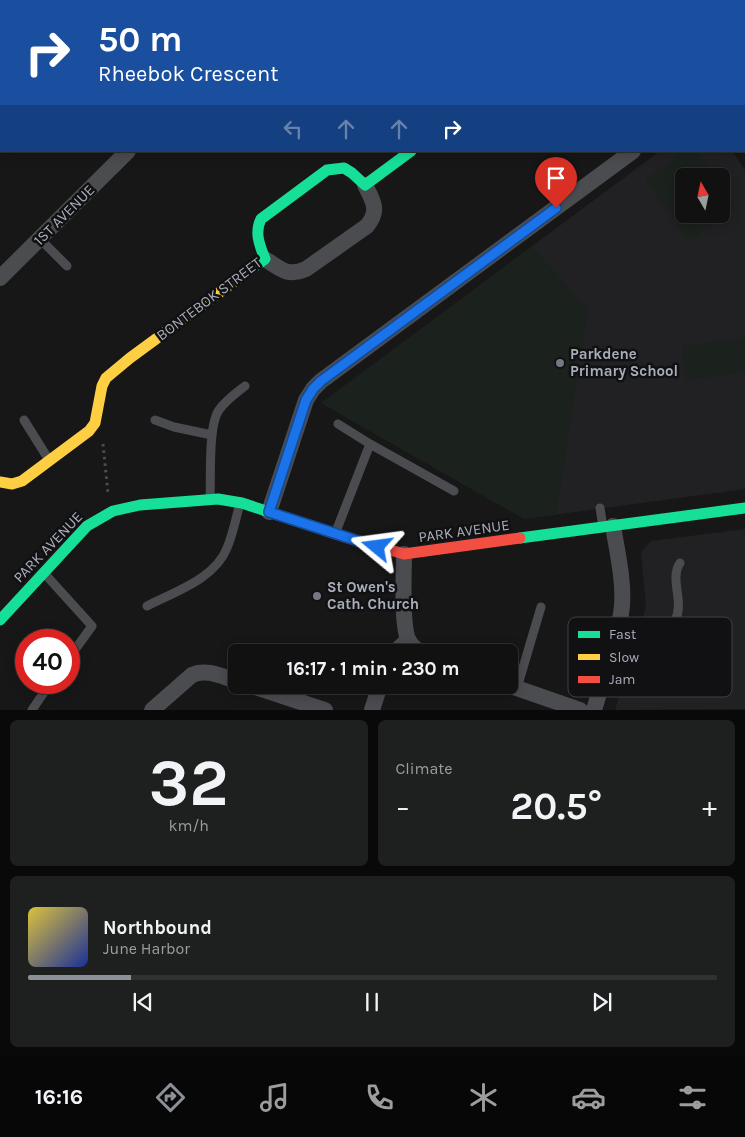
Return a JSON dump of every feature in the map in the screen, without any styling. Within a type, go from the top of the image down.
[{"type":"street","name":"1ST AVENUE","points":[[0,278],[127,152]]},
{"type":"street","points":[[265,259],[288,273],[306,270],[367,226],[372,219],[374,202],[365,185],[410,152]]},
{"type":"street","points":[[269,512],[306,400],[321,381],[632,152]]},
{"type":"street","name":"BONTEBOK STREET","points":[[95,423],[102,386],[106,378],[130,358],[265,259],[258,238],[258,224],[261,219],[327,170],[340,167],[348,169],[365,185]]},
{"type":"street","points":[[0,482],[12,484],[22,482],[89,431],[95,423]]},
{"type":"street","name":"PARK AVENUE","points":[[0,620],[87,526],[110,511],[129,506],[210,499],[226,500],[404,554],[745,508]]},
{"type":"street","points":[[608,526],[622,592],[620,617]]},
{"type":"street","points":[[404,554],[404,617],[408,640],[412,644]]},
{"type":"street","points":[[404,644],[408,640]]},
{"type":"street","points":[[152,710],[192,675],[198,672],[228,679]]},
{"type":"street","points":[[518,689],[556,706],[580,710]]},
{"type":"street","points":[[276,694],[325,710]]},
{"type":"street","points":[[372,710],[377,694]]},
{"type":"street","points":[[594,710],[598,697]]},
{"type":"lane","points":[[40,239],[67,266]]},
{"type":"lane","points":[[210,499],[212,435],[219,409],[245,386]]},
{"type":"lane","points":[[24,420],[50,462]]},
{"type":"lane","points":[[155,420],[174,427],[212,435]]},
{"type":"lane","points":[[338,424],[370,444],[454,490]]},
{"type":"lane","points":[[335,534],[370,444]]},
{"type":"lane","points":[[148,606],[203,577],[216,564],[227,549],[240,503]]},
{"type":"lane","points":[[600,508],[608,526]]},
{"type":"lane","points":[[678,611],[676,571],[680,562]]},
{"type":"lane","points":[[44,573],[92,626],[80,643]]},
{"type":"lane","points":[[676,617],[679,606],[685,599]]},
{"type":"lane","points":[[518,670],[541,607]]},
{"type":"lane","points":[[32,710],[43,694]]},
{"type":"path","points":[[95,423],[102,438],[110,511]]},
{"type":"shaded area","name":"Parkdene Primary School","points":[[659,152],[733,152],[745,170],[745,489],[524,519],[321,403]]},
{"type":"shaded area","points":[[684,152],[697,152],[709,168],[675,168],[675,222],[645,180]]},
{"type":"shaded area","points":[[730,197],[737,207],[730,212]]},
{"type":"shaded area","points":[[676,223],[714,223],[689,241]]},
{"type":"shaded area","points":[[532,247],[588,309],[556,515],[524,519],[321,403]]},
{"type":"shaded area","points":[[745,337],[745,372],[686,380],[682,346]]},
{"type":"shaded area","points":[[745,529],[745,709],[615,710],[619,697],[732,697],[732,617],[643,617],[646,607],[641,552],[651,541]]},
{"type":"traffic: fast","points":[[239,278],[265,259],[258,234],[261,219],[327,170],[344,168],[365,185],[410,152]]},
{"type":"traffic: fast","points":[[0,620],[87,526],[113,511],[140,505],[218,499],[242,503],[278,515]]},
{"type":"traffic: fast","points":[[520,538],[745,508]]},
{"type":"traffic: slow","points":[[0,482],[12,484],[22,481],[89,431],[95,423],[102,386],[106,378],[130,358],[239,278]]},
{"type":"traffic: jam","points":[[278,515],[404,554],[520,538]]},
{"type":"place","name":"Parkdene Primary School","points":[[560,363]]},
{"type":"place","name":"St Owen's Cath. Church","points":[[317,596]]},
{"type":"route","points":[[377,547],[269,512],[306,400],[321,381],[556,208]]}]
